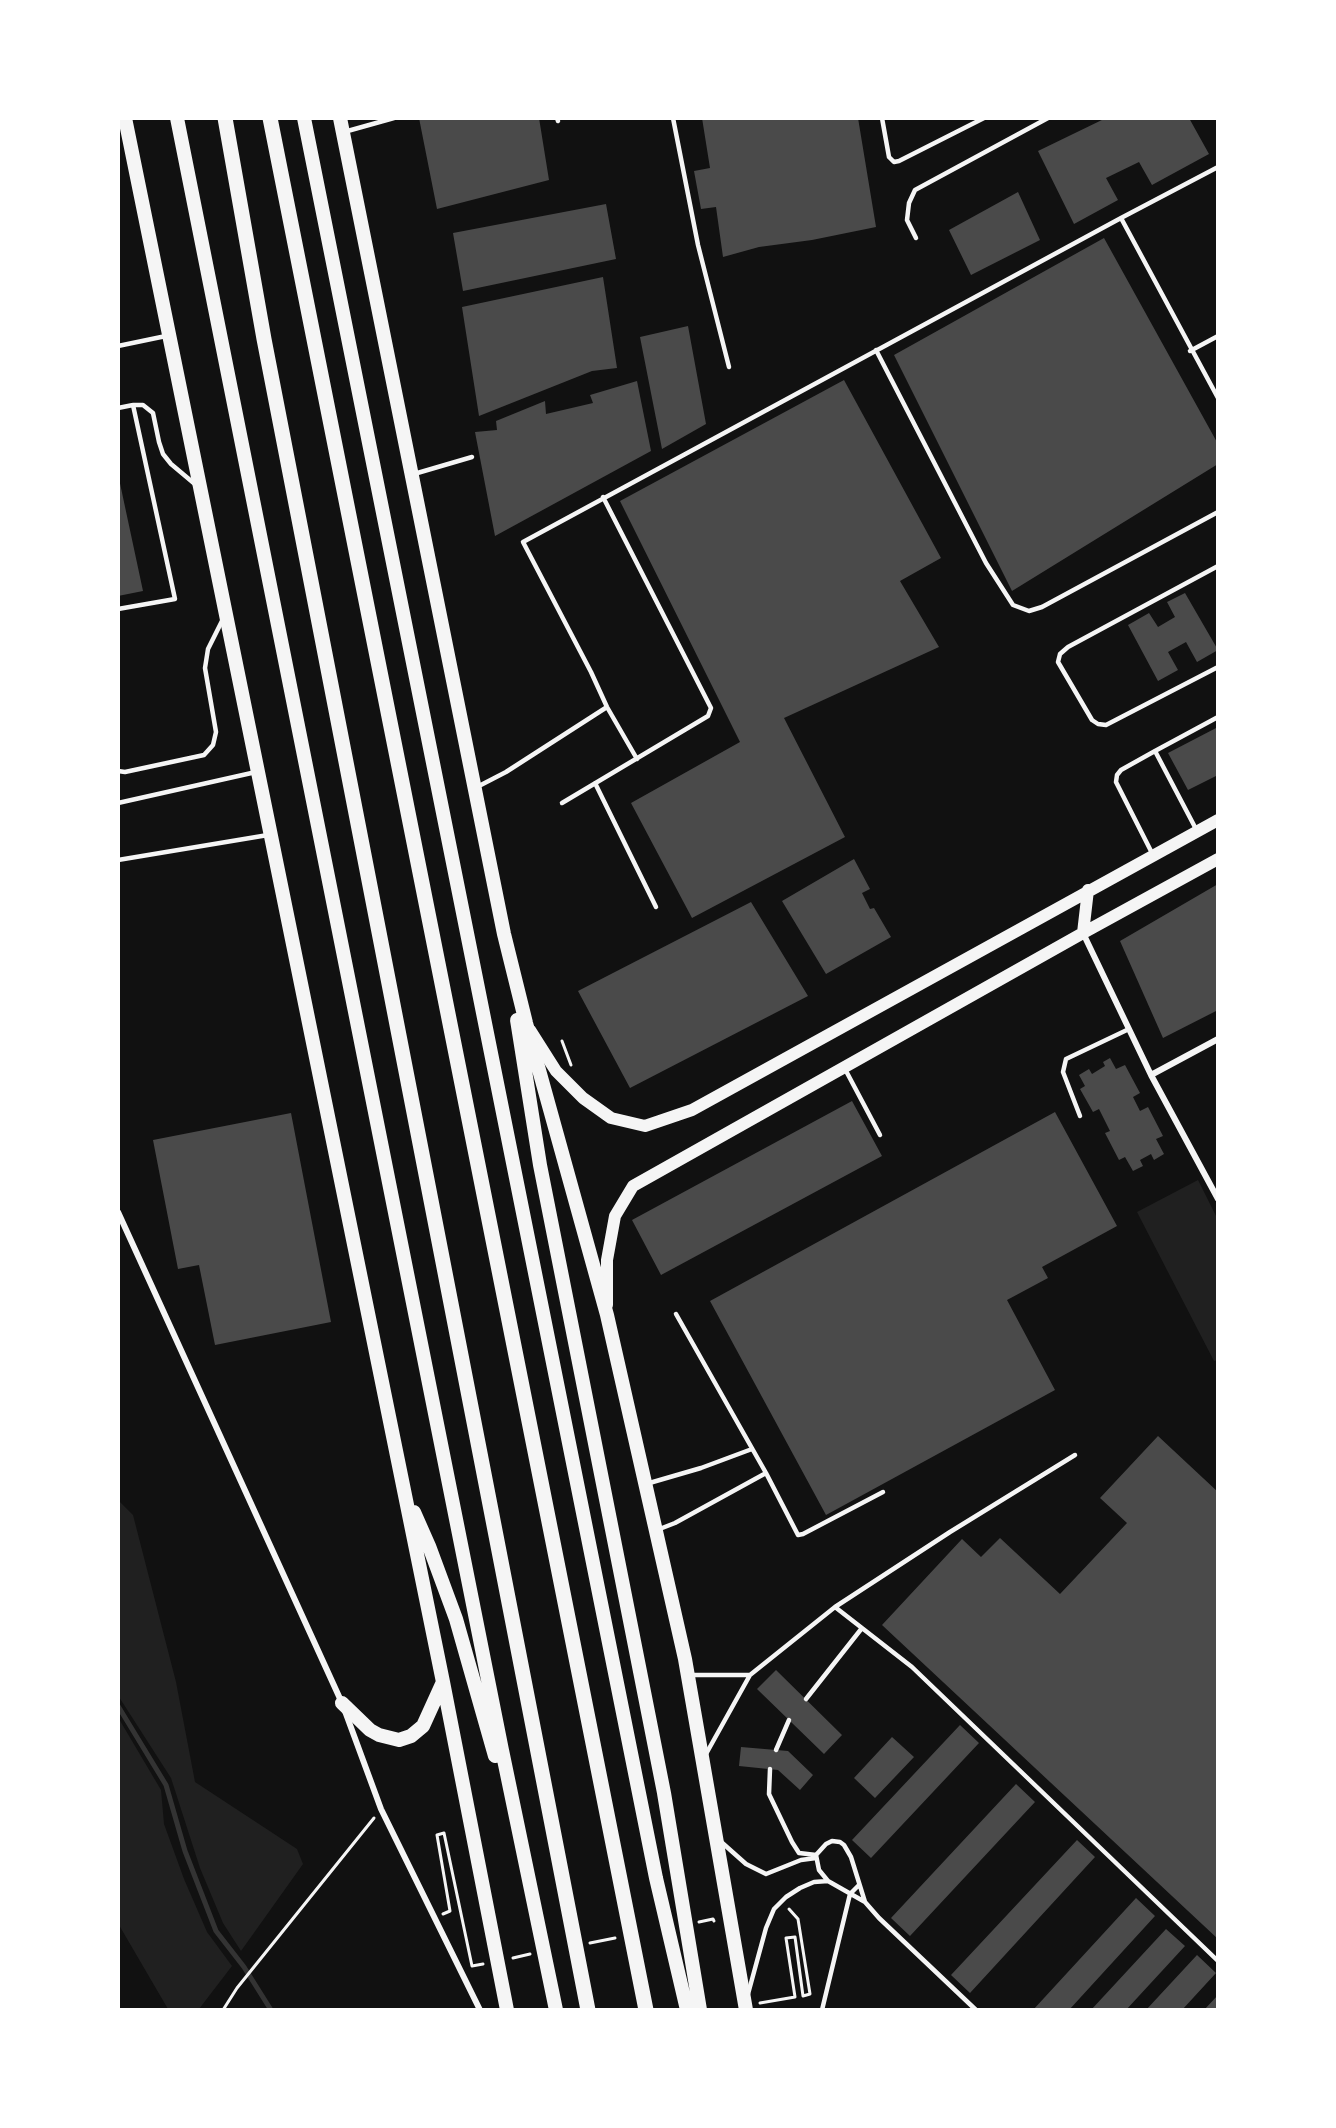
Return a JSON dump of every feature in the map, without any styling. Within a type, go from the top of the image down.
[{"type":"highway","points":[[225,118],[264,339],[588,2010]]},
{"type":"highway","points":[[270,118],[646,2010]]},
{"type":"main road","points":[[125,118],[443,1682],[507,2010]]},
{"type":"main road","points":[[177,118],[556,2010]]},
{"type":"main road","points":[[304,118],[656,1878],[687,2010]]},
{"type":"main road","points":[[341,125],[504,934],[526,1023],[607,1315],[688,1675],[745,2008]]},
{"type":"main road","points":[[526,1023],[556,1071],[583,1098],[611,1118],[645,1126],[692,1110],[1218,820]]},
{"type":"main road","points":[[607,1315],[607,1260],[615,1216],[633,1186],[1083,933],[1218,860]]},
{"type":"main road","points":[[1083,933],[1088,890]]},
{"type":"main road","points":[[504,934],[540,1165],[664,1792],[700,2010]]},
{"type":"main road","points":[[403,1488],[429,1546],[456,1619],[496,1760],[516,1817]]},
{"type":"main road","points":[[342,1703],[379,1736],[399,1740],[411,1737],[423,1726],[443,1682]]},
{"type":"street","points":[[1083,933],[1151,1075],[1218,1199]]},
{"type":"street","points":[[1151,1075],[1218,1039]]},
{"type":"street","points":[[118,1212],[342,1703],[381,1809],[480,2010]]},
{"type":"lane","points":[[341,125],[394,118]]},
{"type":"lane","points":[[673,118],[698,245],[729,367]]},
{"type":"lane","points":[[882,118],[889,157],[894,162],[984,118]]},
{"type":"lane","points":[[966,118],[968,126]]},
{"type":"lane","points":[[916,238],[907,220],[909,203],[915,190],[1048,118]]},
{"type":"lane","points":[[637,759],[607,707],[523,542],[1218,167]]},
{"type":"lane","points":[[1121,218],[1190,351],[1218,398]]},
{"type":"lane","points":[[118,346],[169,336]]},
{"type":"lane","points":[[1190,351],[1218,336]]},
{"type":"lane","points":[[876,350],[986,563],[1012,605],[1029,611],[1042,607],[1218,512]]},
{"type":"lane","points":[[118,609],[175,599],[133,405]]},
{"type":"lane","points":[[118,408],[144,405],[153,413],[163,454],[200,489]]},
{"type":"lane","points":[[412,475],[472,457]]},
{"type":"lane","points":[[562,803],[708,716],[711,708],[603,497]]},
{"type":"lane","points":[[1218,566],[1068,647],[1060,654],[1058,662],[1092,720],[1106,725],[1218,666]]},
{"type":"lane","points":[[118,771],[125,772],[204,755],[213,745],[216,732],[205,668],[208,649],[225,613]]},
{"type":"lane","points":[[474,789],[506,772],[607,707]]},
{"type":"lane","points":[[1153,855],[1116,782],[1117,775],[1121,770],[1218,717]]},
{"type":"lane","points":[[1155,751],[1197,831]]},
{"type":"lane","points":[[118,803],[257,772]]},
{"type":"lane","points":[[595,783],[656,908]]},
{"type":"lane","points":[[118,860],[270,834]]},
{"type":"lane","points":[[1080,1116],[1062,1072],[1066,1059],[1129,1029]]},
{"type":"lane","points":[[843,1067],[880,1135]]},
{"type":"lane","points":[[676,1314],[766,1473],[798,1535],[883,1492]]},
{"type":"lane","points":[[646,1484],[701,1468],[752,1449]]},
{"type":"lane","points":[[703,1760],[750,1674],[835,1607],[950,1532],[1075,1455]]},
{"type":"lane","points":[[656,1530],[675,1523],[766,1473]]},
{"type":"lane","points":[[835,1607],[912,1667],[1218,1961]]},
{"type":"lane","points":[[806,1699],[862,1628]]},
{"type":"lane","points":[[688,1675],[750,1674]]},
{"type":"lane","points":[[776,1750],[789,1720]]},
{"type":"lane","points":[[770,1769],[769,1794],[792,1842],[799,1853],[816,1857]]},
{"type":"lane","points":[[716,1836],[746,1864],[766,1874],[801,1860],[816,1857],[826,1844],[832,1841],[840,1842],[851,1857],[865,1902]]},
{"type":"lane","points":[[816,1857],[819,1870],[828,1881],[865,1902],[976,2010]]},
{"type":"lane","points":[[745,2008],[766,1928],[774,1909],[800,1888],[814,1882],[828,1881]]},
{"type":"lane","points":[[822,2010],[850,1894],[860,1885]]},
{"type":"path","points":[[223,2010],[237,1988],[381,1809]]},
{"type":"shaded area","points":[[1198,1180],[1217,1218],[1218,1360],[1214,1361],[1137,1212]]},
{"type":"shaded area","points":[[119,1501],[133,1515],[176,1682],[195,1782],[297,1849],[303,1864],[241,1951],[223,1923],[200,1868],[171,1778],[119,1697]]},
{"type":"shaded area","points":[[119,1719],[161,1790],[164,1824],[184,1879],[207,1932],[232,1966],[199,2009],[168,2009],[119,1925]]},
{"type":"building","points":[[419,118],[539,118],[549,180],[437,209]]},
{"type":"building","points":[[702,118],[858,118],[876,227],[812,240],[759,247],[723,257],[716,207],[701,209],[694,171],[710,168]]},
{"type":"building","points":[[1106,118],[1189,118],[1209,154],[1152,185],[1139,162],[1106,178],[1118,200],[1074,224],[1038,151]]},
{"type":"building","points":[[1018,192],[1040,240],[971,275],[949,230]]},
{"type":"building","points":[[606,204],[616,259],[463,291],[453,233]]},
{"type":"building","points":[[1104,238],[1218,444],[1218,464],[1012,591],[894,355]]},
{"type":"building","points":[[603,277],[617,368],[592,371],[479,416],[462,307]]},
{"type":"building","points":[[688,326],[706,424],[662,449],[640,337]]},
{"type":"building","points":[[844,380],[941,558],[900,581],[939,647],[784,718],[845,837],[692,918],[631,803],[740,742],[620,501]]},
{"type":"building","points":[[637,381],[651,451],[495,536],[475,432],[497,430],[496,421],[545,401],[546,414],[593,403],[590,395]]},
{"type":"building","points":[[118,474],[143,591],[118,596]]},
{"type":"building","points":[[1185,593],[1218,650],[1197,662],[1186,642],[1168,652],[1178,670],[1158,681],[1128,625],[1149,613],[1158,627],[1175,617],[1167,602]]},
{"type":"building","points":[[1218,727],[1218,775],[1188,790],[1168,753]]},
{"type":"building","points":[[854,859],[870,889],[862,893],[870,909],[874,908],[891,937],[826,974],[782,901]]},
{"type":"building","points":[[1218,884],[1218,1010],[1163,1038],[1120,941]]},
{"type":"building","points":[[751,902],[808,996],[630,1088],[578,991]]},
{"type":"building","points":[[1110,1058],[1116,1069],[1125,1065],[1140,1093],[1133,1097],[1140,1111],[1148,1107],[1163,1136],[1156,1139],[1164,1154],[1154,1160],[1151,1154],[1140,1160],[1143,1166],[1133,1171],[1125,1157],[1119,1160],[1105,1133],[1110,1131],[1099,1109],[1093,1112],[1080,1089],[1085,1086],[1079,1075],[1089,1069],[1092,1074],[1105,1066],[1103,1062]]},
{"type":"building","points":[[852,1101],[882,1156],[661,1275],[632,1220]]},
{"type":"building","points":[[1055,1112],[1117,1226],[1042,1267],[1048,1278],[1007,1300],[1055,1390],[826,1515],[710,1301]]},
{"type":"building","points":[[291,1113],[331,1322],[215,1345],[199,1265],[178,1269],[153,1140]]},
{"type":"building","points":[[1158,1436],[1218,1492],[1218,1939],[882,1625],[962,1539],[981,1557],[1000,1538],[1060,1594],[1127,1523],[1100,1498]]},
{"type":"building","points":[[776,1670],[842,1735],[824,1754],[757,1689]]},
{"type":"building","points":[[960,1725],[979,1743],[871,1858],[852,1840]]},
{"type":"building","points":[[892,1737],[914,1757],[875,1798],[854,1778]]},
{"type":"building","points":[[741,1747],[788,1751],[813,1775],[800,1790],[778,1770],[739,1766]]},
{"type":"building","points":[[1016,1784],[1035,1802],[910,1936],[891,1918]]},
{"type":"building","points":[[1077,1840],[1095,1857],[970,1993],[951,1975]]},
{"type":"building","points":[[1136,1898],[1155,1916],[1069,2010],[1033,2010]]},
{"type":"building","points":[[1166,1929],[1185,1946],[1126,2010],[1091,2010]]},
{"type":"building","points":[[1197,1955],[1216,1973],[1182,2010],[1146,2010]]},
{"type":"building","points":[[1218,1995],[1218,2010],[1204,2010]]},
{"type":"waterway","points":[[118,1706],[166,1785],[185,1851],[216,1931],[244,1967],[271,2010]]}]
